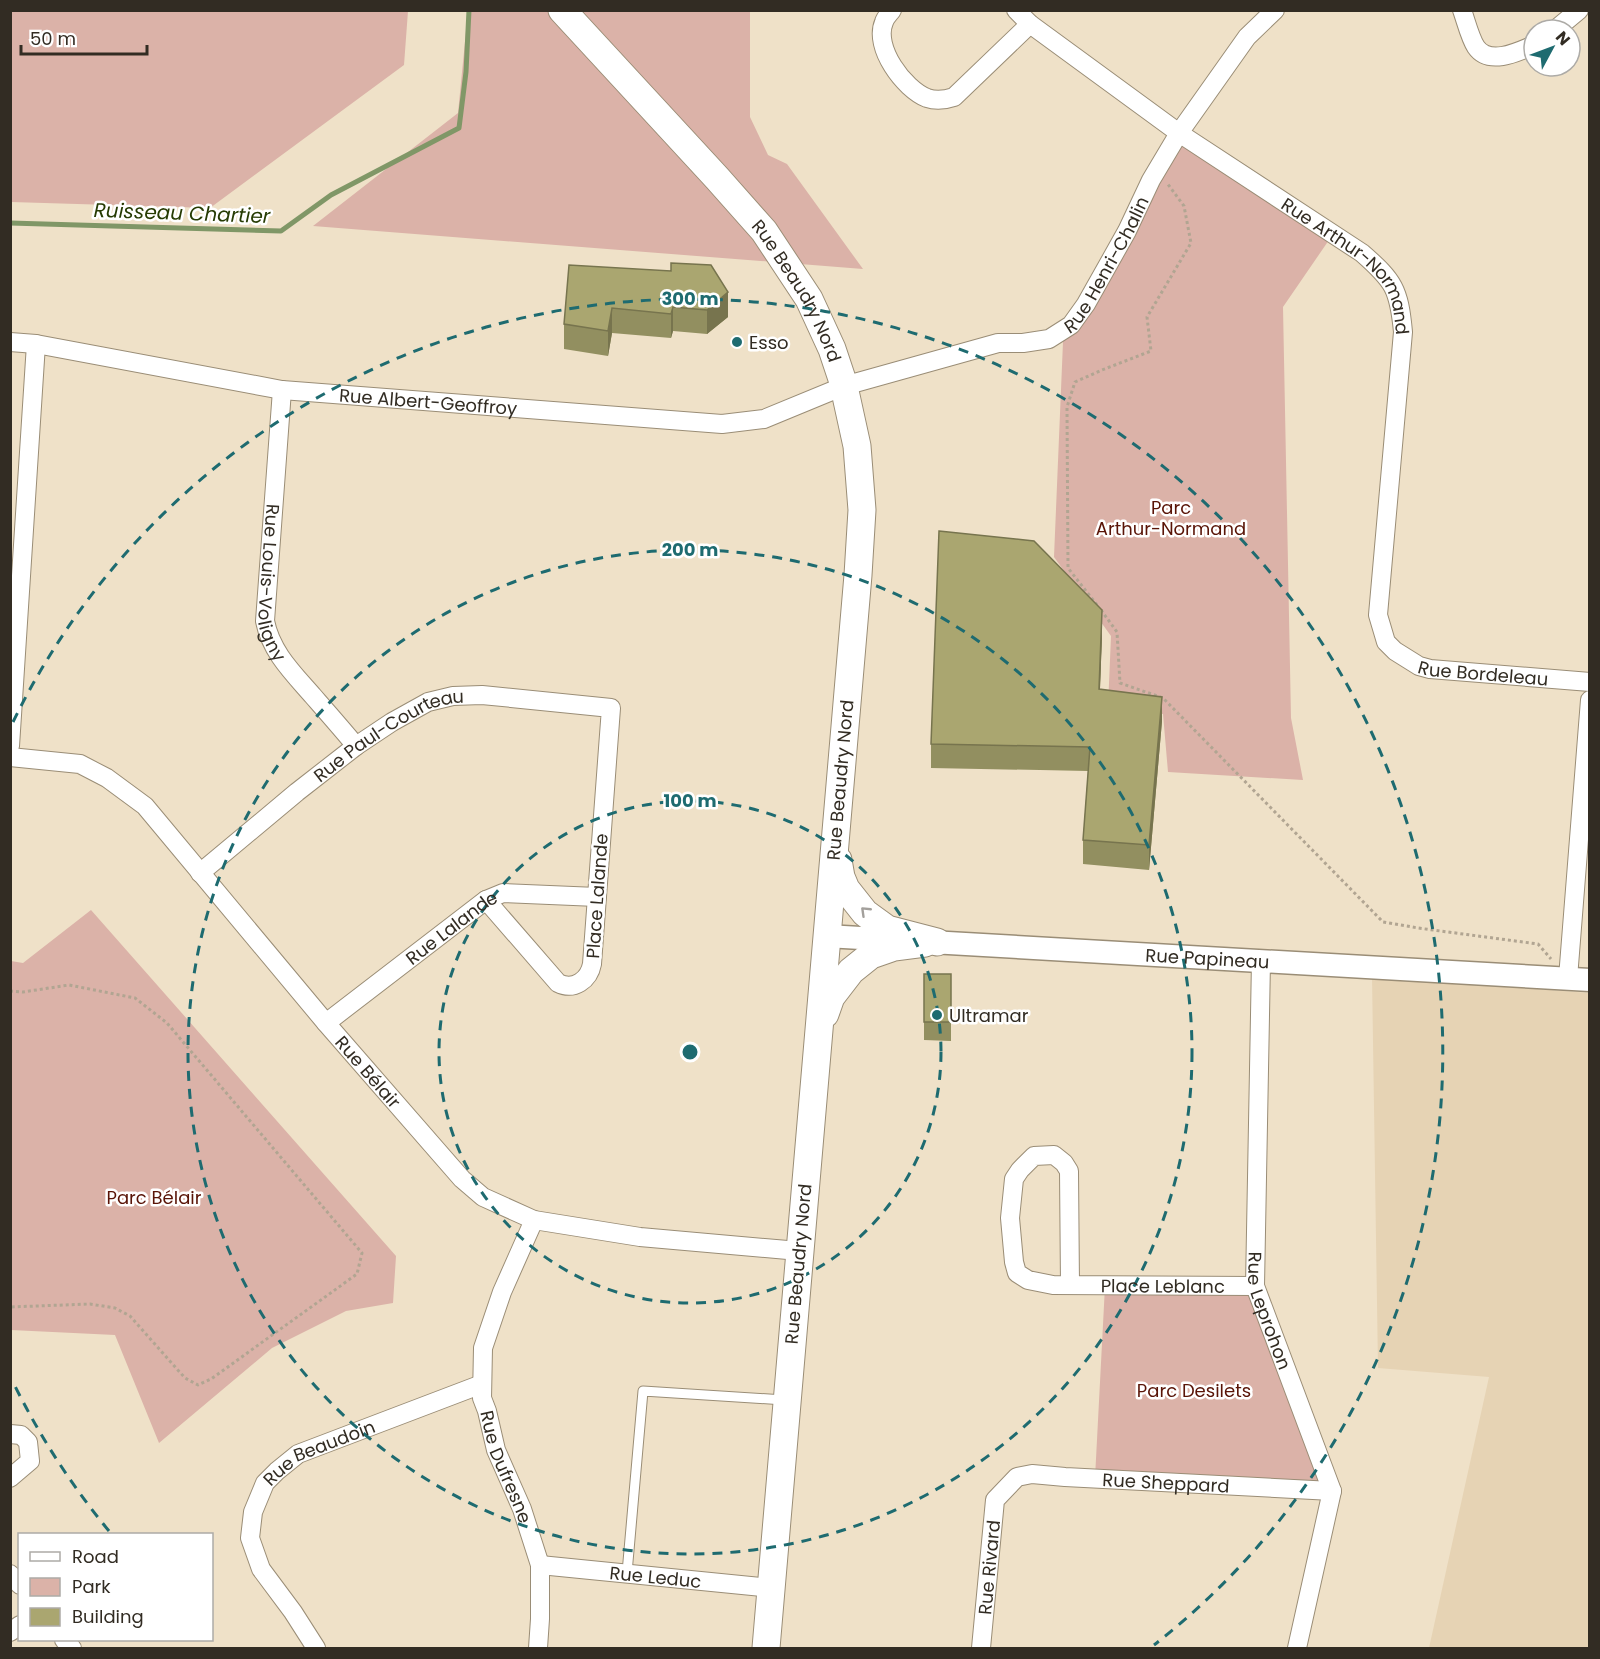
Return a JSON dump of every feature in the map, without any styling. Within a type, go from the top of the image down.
[{"type":"main road","name":"Rue Beaudry Nord","points":[[562,10],[764,231],[803,288],[832,349],[844,386],[857,446],[862,510],[858,575],[766,1648]]},
{"type":"main road","points":[[837,813],[836,846],[841,877],[846,889],[865,913],[887,929],[937,942]]},
{"type":"main road","points":[[818,1035],[831,997],[851,971],[871,955],[894,947],[937,942]]},
{"type":"street","points":[[892,10],[883,22],[881,39],[891,65],[921,94],[928,98],[944,100],[954,97],[1030,24]]},
{"type":"street","name":"Rue Arthur-Normand","points":[[1016,10],[1030,24],[1179,133],[1362,253],[1383,271],[1393,284],[1399,301],[1403,332],[1378,615],[1386,642]]},
{"type":"street","name":"Rue Henri-Chalin","points":[[844,386],[998,343],[1023,343],[1050,339],[1071,325],[1086,304],[1179,133],[1247,37],[1275,10]]},
{"type":"street","points":[[1462,10],[1476,47],[1484,54],[1497,56],[1522,51]]},
{"type":"street","name":"Rue Albert-Geoffroy","points":[[10,342],[36,344],[282,390],[722,424],[764,419],[844,386]]},
{"type":"street","points":[[10,746],[16,569],[36,344]]},
{"type":"street","name":"Rue Louis-Voligny","points":[[282,390],[265,621],[273,646],[284,662],[356,746]]},
{"type":"street","name":"Rue Bordeleau","points":[[1386,642],[1405,658],[1430,669],[1590,682]]},
{"type":"street","name":"Rue Paul-Courteau","points":[[200,873],[356,746],[428,702],[453,696],[482,695],[611,708]]},
{"type":"street","points":[[1579,979],[1590,700]]},
{"type":"street","name":"Place Lalande","points":[[486,900],[558,983],[565,987],[577,985],[590,973],[611,708]]},
{"type":"street","name":"Rue Bélair","points":[[10,757],[80,765],[107,778],[145,806],[326,1023],[462,1179],[483,1197],[534,1220],[640,1237],[800,1251]]},
{"type":"street","name":"Rue Lalande","points":[[326,1023],[486,900],[503,893],[597,897]]},
{"type":"street","name":"Rue Papineau","points":[[826,936],[1579,979]]},
{"type":"street","name":"Rue Leprohon","points":[[1261,961],[1255,1286],[1332,1491]]},
{"type":"street","name":"Place Leblanc","points":[[1070,1285],[1070,1172],[1064,1162],[1054,1155],[1034,1156],[1014,1179],[1010,1218],[1017,1273],[1028,1280],[1070,1285],[1255,1286]]},
{"type":"street","name":"Rue Dufresne","points":[[534,1220],[502,1292],[483,1348],[482,1398],[496,1450],[522,1509],[540,1564],[538,1648]]},
{"type":"street","name":"Rue Beaudoin","points":[[315,1648],[293,1612],[261,1569],[250,1538],[253,1512],[265,1483],[298,1454],[482,1384]]},
{"type":"street","points":[[10,1434],[21,1434],[28,1442],[30,1461],[10,1478]]},
{"type":"street","name":"Rue Sheppard","points":[[1005,1489],[1017,1477],[1032,1474],[1332,1491]]},
{"type":"street","name":"Rue Rivard","points":[[981,1648],[995,1500],[1005,1489]]},
{"type":"street","points":[[1298,1648],[1332,1491]]},
{"type":"street","name":"Rue Leduc","points":[[540,1564],[771,1588]]},
{"type":"lane","points":[[627,1573],[643,1391],[787,1401]]},
{"type":"path","points":[[1157,170],[1184,206],[1191,243],[1147,316],[1151,351],[1075,382],[1067,407],[1068,568],[1117,632],[1120,683],[1163,698],[1383,922],[1539,944],[1579,979]]},
{"type":"path","points":[[10,991],[23,992],[69,985],[135,998],[167,1023],[362,1252],[357,1274],[211,1379],[198,1385],[185,1378],[130,1316],[115,1308],[90,1304],[10,1307]]},
{"type":"shaded area","points":[[1372,976],[1589,993],[1589,1648],[1429,1648],[1489,1377],[1378,1368]]},
{"type":"green space","points":[[11,10],[408,11],[404,65],[210,208],[11,202]]},
{"type":"green space","points":[[468,11],[750,11],[750,117],[768,155],[787,164],[863,269],[313,226],[458,113]]},
{"type":"green space","name":"Parc Arthur-Normand","points":[[1179,133],[1329,240],[1283,307],[1291,718],[1303,780],[1168,772],[1163,714],[1108,707],[1111,636],[1054,557],[1063,342]]},
{"type":"green space","name":"Parc Bélair","points":[[91,910],[396,1256],[393,1303],[346,1311],[272,1348],[159,1443],[115,1335],[11,1330],[11,961],[23,963]]},
{"type":"green space","name":"Parc Desilets","points":[[1105,1286],[1255,1286],[1332,1491],[1095,1478]]},
{"type":"building","points":[[671,263],[711,265],[728,292],[707,310],[673,307],[671,314],[612,308],[608,331],[564,324],[569,265],[671,271]]},
{"type":"building","points":[[939,531],[1034,541],[1102,610],[1099,689],[1162,697],[1149,845],[1083,840],[1090,747],[931,744]]},
{"type":"building","points":[[924,974],[951,974],[951,1022],[924,1022]]},
{"type":"waterway","name":"Ruisseau Chartier","points":[[10,223],[281,231],[331,195],[459,128],[466,72],[469,10]]},
{"type":"place","name":"Esso","points":[[737,342]]},
{"type":"place","name":"Ultramar","points":[[937,1015]]}]
